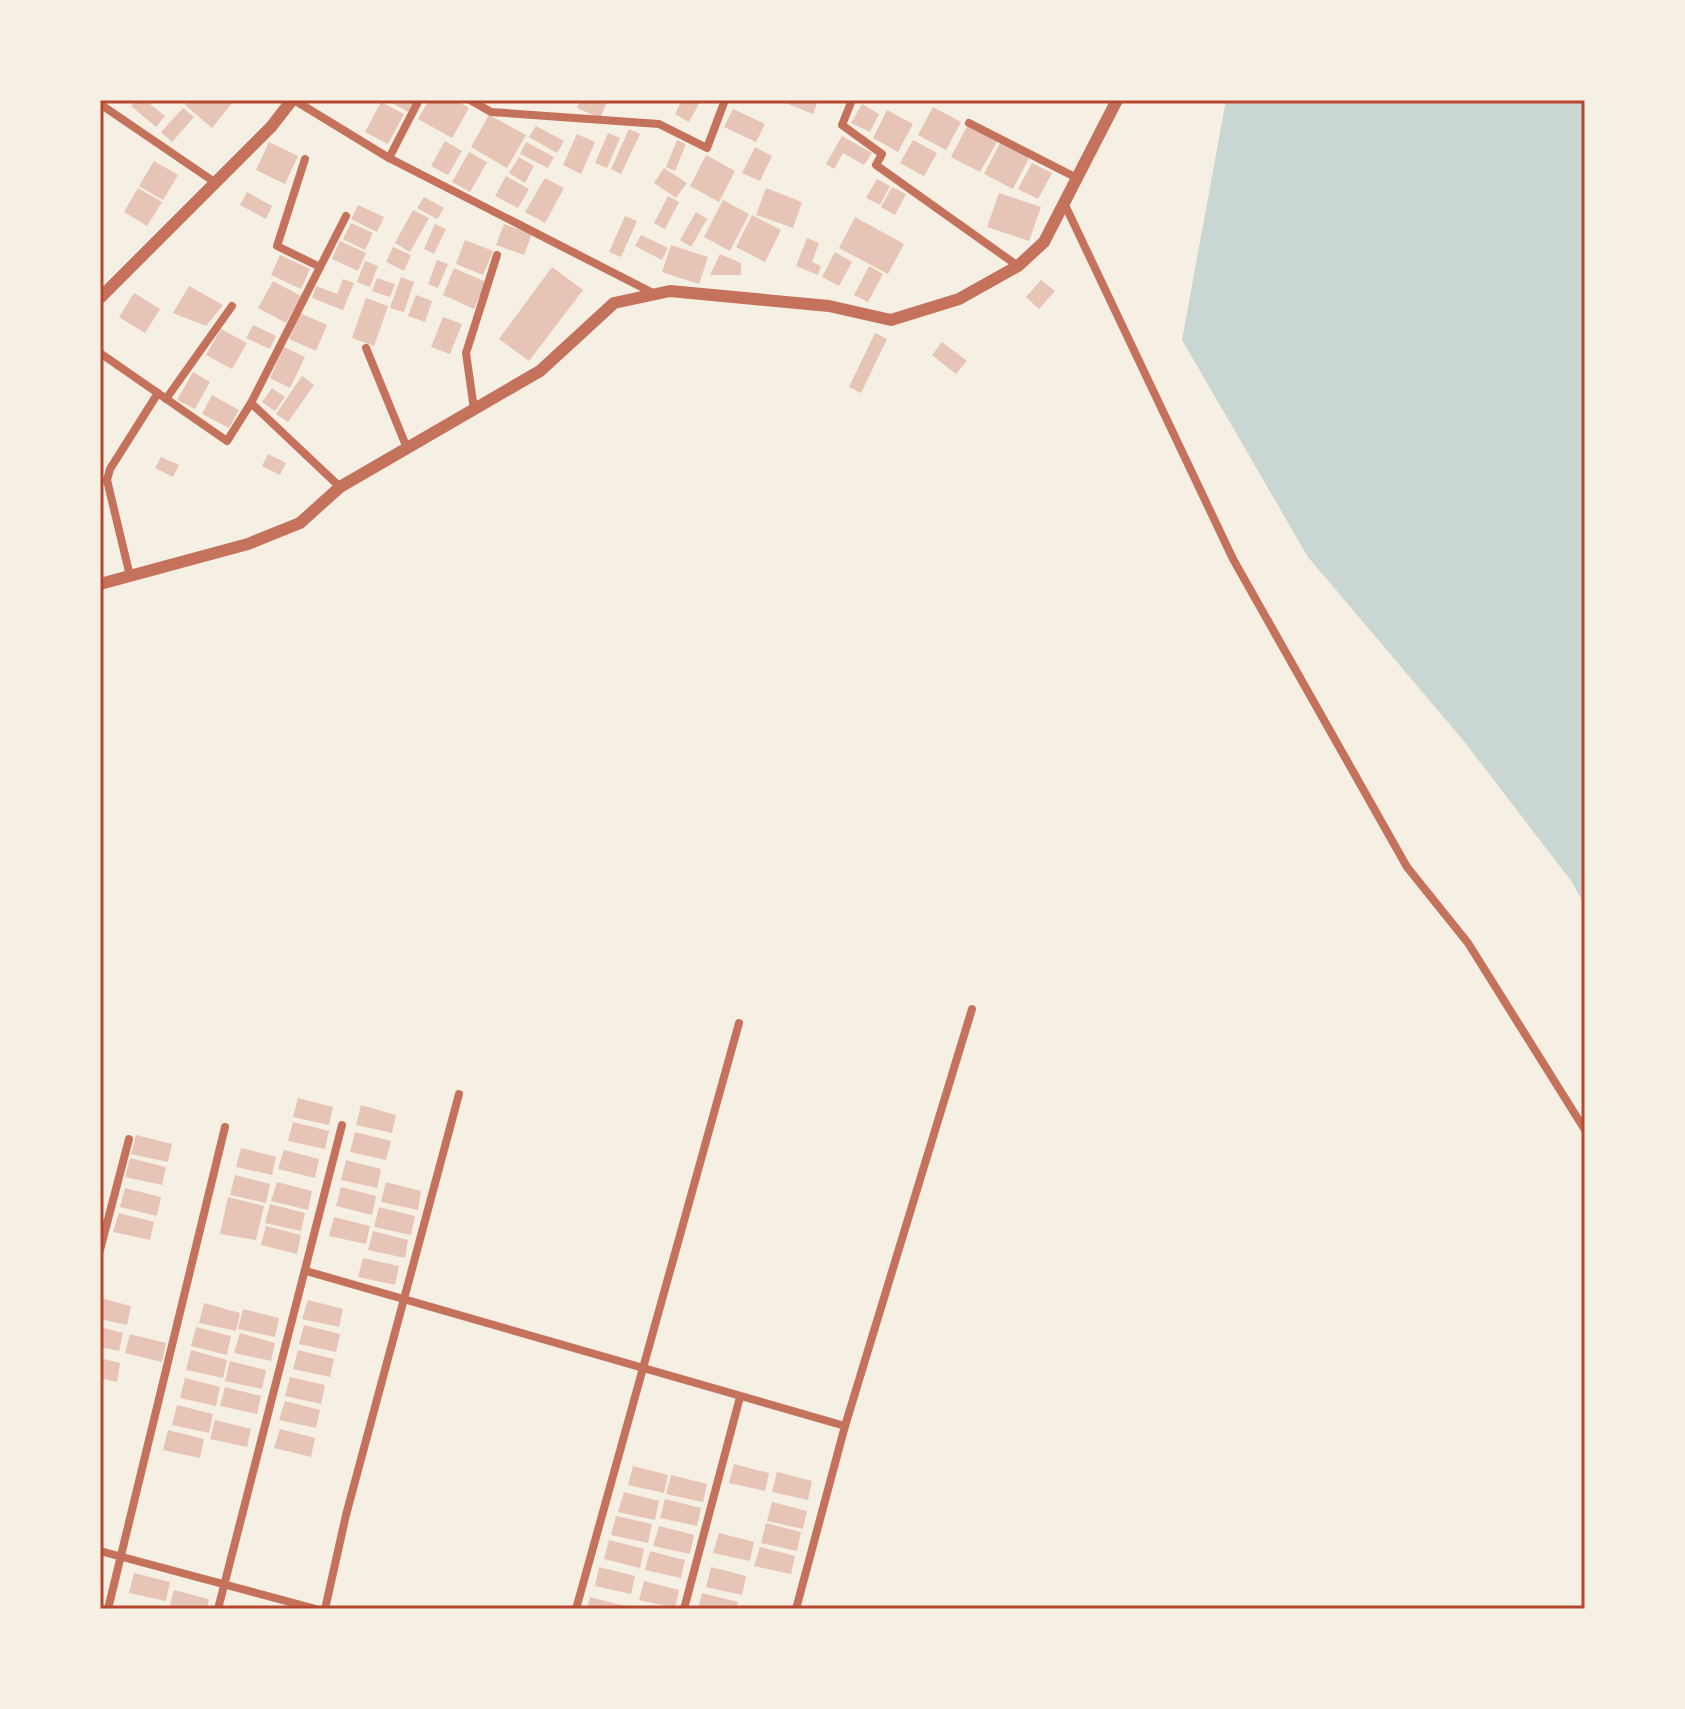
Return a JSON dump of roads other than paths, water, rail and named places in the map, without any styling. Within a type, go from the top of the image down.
[{"type":"street","points":[[100,298],[213,181],[271,127],[293,100],[389,158],[653,293]]},
{"type":"street","points":[[389,158],[419,100]]},
{"type":"street","points":[[470,100],[491,112],[659,124],[707,148],[725,100]]},
{"type":"street","points":[[852,100],[842,125],[882,154],[876,165],[1018,266]]},
{"type":"street","points":[[100,584],[248,544],[300,523],[340,487],[540,371],[614,303],[670,291],[829,306],[891,320],[959,299],[1018,266],[1044,242],[1114,104],[1099,100]]},
{"type":"street","points":[[100,104],[213,181]]},
{"type":"street","points":[[969,123],[1075,177]]},
{"type":"street","points":[[305,159],[277,246],[320,267]]},
{"type":"street","points":[[1065,205],[1241,572],[1407,867],[1468,943],[1585,1130]]},
{"type":"street","points":[[100,353],[227,441],[251,403],[346,216]]},
{"type":"street","points":[[474,409],[466,353],[497,255]]},
{"type":"street","points":[[166,399],[232,306]]},
{"type":"street","points":[[366,348],[407,448]]},
{"type":"street","points":[[130,576],[107,480],[110,469],[158,393]]},
{"type":"street","points":[[251,403],[340,487]]},
{"type":"street","points":[[796,1609],[845,1426],[972,1009]]},
{"type":"street","points":[[576,1609],[739,1023]]},
{"type":"street","points":[[325,1609],[346,1515],[459,1094]]},
{"type":"street","points":[[218,1609],[342,1125]]},
{"type":"street","points":[[108,1609],[225,1127]]},
{"type":"street","points":[[100,1250],[129,1139]]},
{"type":"street","points":[[306,1271],[845,1426]]},
{"type":"street","points":[[684,1609],[740,1397]]},
{"type":"street","points":[[100,1551],[316,1609]]}]
